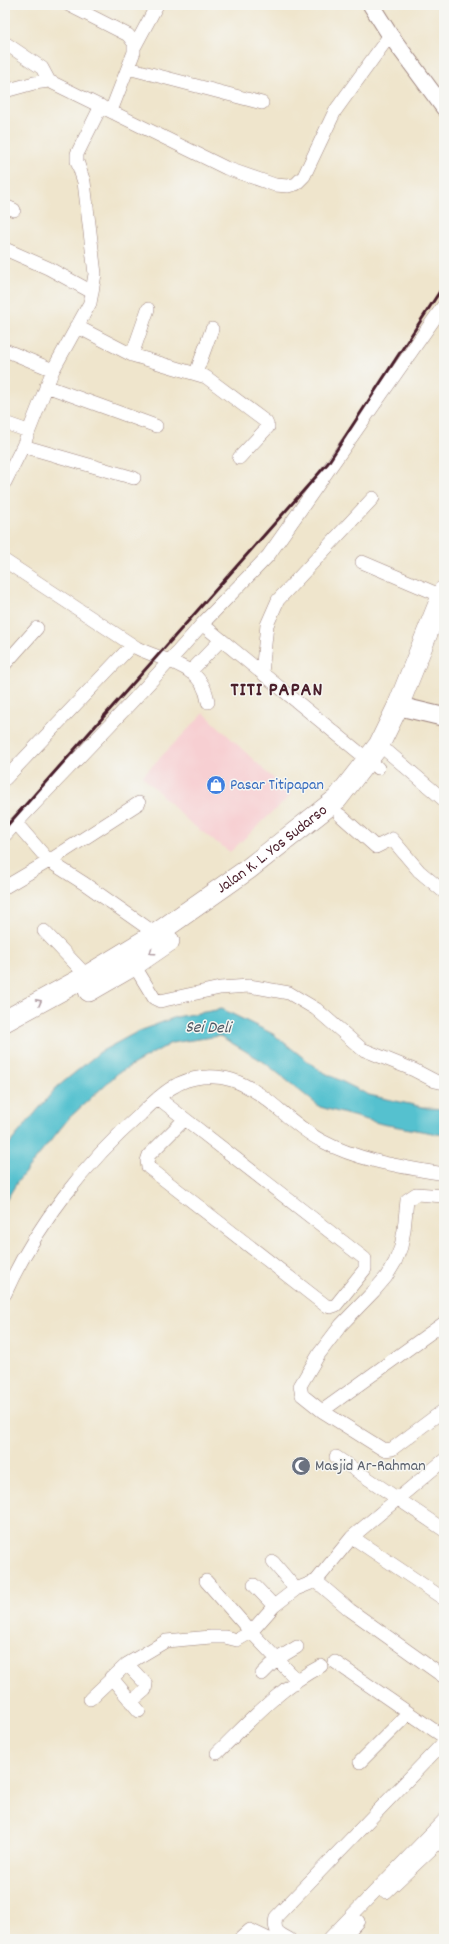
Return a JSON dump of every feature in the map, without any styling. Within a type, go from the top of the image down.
[{"type":"highway","name":"Jalan K. L. Yos Sudarso","points":[[404,707],[443,593]]},
{"type":"highway","name":"Jalan K. L. Yos Sudarso","points":[[5,1021],[86,976],[238,885],[340,815],[354,800],[378,760],[379,745],[404,707],[444,616]]},
{"type":"highway","name":"Jalan K. L. Yos Sudarso","points":[[5,1036],[134,965],[238,885],[330,806],[378,760]]},
{"type":"main road","points":[[404,707],[444,717]]},
{"type":"street","points":[[69,5],[128,35],[135,46]]},
{"type":"street","points":[[5,482],[23,446],[53,370],[90,303],[95,274],[84,182],[77,161],[77,154],[106,108],[128,68],[135,46],[157,5]]},
{"type":"street","points":[[371,5],[390,34],[444,108]]},
{"type":"street","points":[[5,43],[42,68],[50,81],[226,168],[276,185],[292,185],[296,184],[304,176],[335,112],[390,34]]},
{"type":"street","points":[[128,68],[262,103]]},
{"type":"street","points":[[5,91],[34,83],[50,81]]},
{"type":"street","points":[[5,249],[48,268],[92,292]]},
{"type":"street","points":[[5,834],[171,660],[202,624],[268,556],[444,305]]},
{"type":"street","points":[[132,355],[148,309]]},
{"type":"street","points":[[76,326],[132,355],[196,373],[212,381],[268,425],[268,427],[239,458]]},
{"type":"street","points":[[196,373],[212,329]]},
{"type":"street","points":[[5,350],[53,370]]},
{"type":"street","points":[[46,386],[156,426]]},
{"type":"street","points":[[5,423],[28,431]]},
{"type":"street","points":[[23,446],[134,478]]},
{"type":"street","points":[[262,673],[266,625],[278,600],[373,498]]},
{"type":"street","points":[[5,560],[151,656],[171,660],[190,672],[204,686],[208,702]]},
{"type":"street","points":[[362,562],[443,593]]},
{"type":"street","points":[[202,624],[262,673],[378,760],[444,800]]},
{"type":"street","points":[[5,664],[37,628]]},
{"type":"street","points":[[190,672],[221,640]]},
{"type":"street","points":[[5,779],[132,644]]},
{"type":"street","points":[[5,887],[49,861],[139,803]]},
{"type":"street","points":[[340,815],[376,847],[392,839],[424,876],[444,892]]},
{"type":"street","points":[[16,823],[49,861],[85,884],[156,934]]},
{"type":"street","points":[[44,931],[86,976]]},
{"type":"street","points":[[134,965],[154,998],[160,1001],[198,991],[227,987],[249,986],[289,992],[316,1009],[362,1049],[414,1070],[431,1080],[444,1083]]},
{"type":"street","points":[[5,1294],[32,1243],[67,1194],[127,1126],[158,1098],[174,1086],[191,1079],[220,1077],[247,1086],[270,1100],[321,1141],[354,1154],[389,1165],[444,1174]]},
{"type":"street","points":[[158,1098],[185,1118],[365,1259],[365,1269],[336,1305],[330,1307],[325,1305],[148,1167],[147,1161],[149,1155],[185,1118]]},
{"type":"street","points":[[444,1196],[416,1194],[407,1200],[404,1230],[395,1262],[374,1291],[341,1325],[319,1354],[300,1383],[302,1395],[322,1411],[380,1448],[388,1450],[392,1449],[444,1410]]},
{"type":"street","points":[[322,1411],[444,1323]]},
{"type":"street","points":[[336,1457],[444,1530]]},
{"type":"street","points":[[90,1699],[111,1677],[127,1664],[166,1641],[211,1636],[237,1640],[251,1632],[274,1606],[296,1589],[316,1581],[352,1538],[444,1460]]},
{"type":"street","points":[[352,1538],[444,1600]]},
{"type":"street","points":[[273,1562],[296,1589]]},
{"type":"street","points":[[206,1581],[251,1632],[297,1680]]},
{"type":"street","points":[[316,1581],[350,1610],[444,1678]]},
{"type":"street","points":[[254,1585],[274,1606]]},
{"type":"street","points":[[262,1674],[277,1659],[296,1647]]},
{"type":"street","points":[[335,1662],[444,1737]]},
{"type":"street","points":[[111,1677],[135,1706],[145,1690],[146,1684],[127,1664]]},
{"type":"street","points":[[217,1754],[260,1710],[297,1680],[320,1666]]},
{"type":"street","points":[[360,1762],[409,1713]]},
{"type":"street","points":[[289,1939],[277,1932],[275,1928],[276,1917],[444,1742]]},
{"type":"street","points":[[329,1939],[444,1820]]},
{"type":"street","points":[[342,1939],[365,1912],[444,1837]]},
{"type":"street","points":[[240,1939],[250,1930],[269,1939]]},
{"type":"shaded area","name":"Pasar Titipapan","points":[[204,713],[291,795],[230,852],[190,823],[142,776]]},
{"type":"water","name":"Sei Deli","points":[[222,1009],[273,1034],[319,1070],[369,1095],[427,1108],[444,1109],[444,1135],[382,1124],[320,1107],[264,1062],[220,1036],[171,1043],[118,1073],[69,1118],[18,1181],[5,1202],[5,1149],[56,1088],[100,1052],[137,1032],[176,1017]]},
{"type":"railway","points":[[5,828],[328,463],[444,285]]},
{"type":"place","name":"Pasar Titipapan","points":[[216,785]]},
{"type":"place","name":"Masjid Ar-Rahman","points":[[301,1466]]},
{"type":"district","name":"TITI PAPAN","points":[[277,691]]}]
